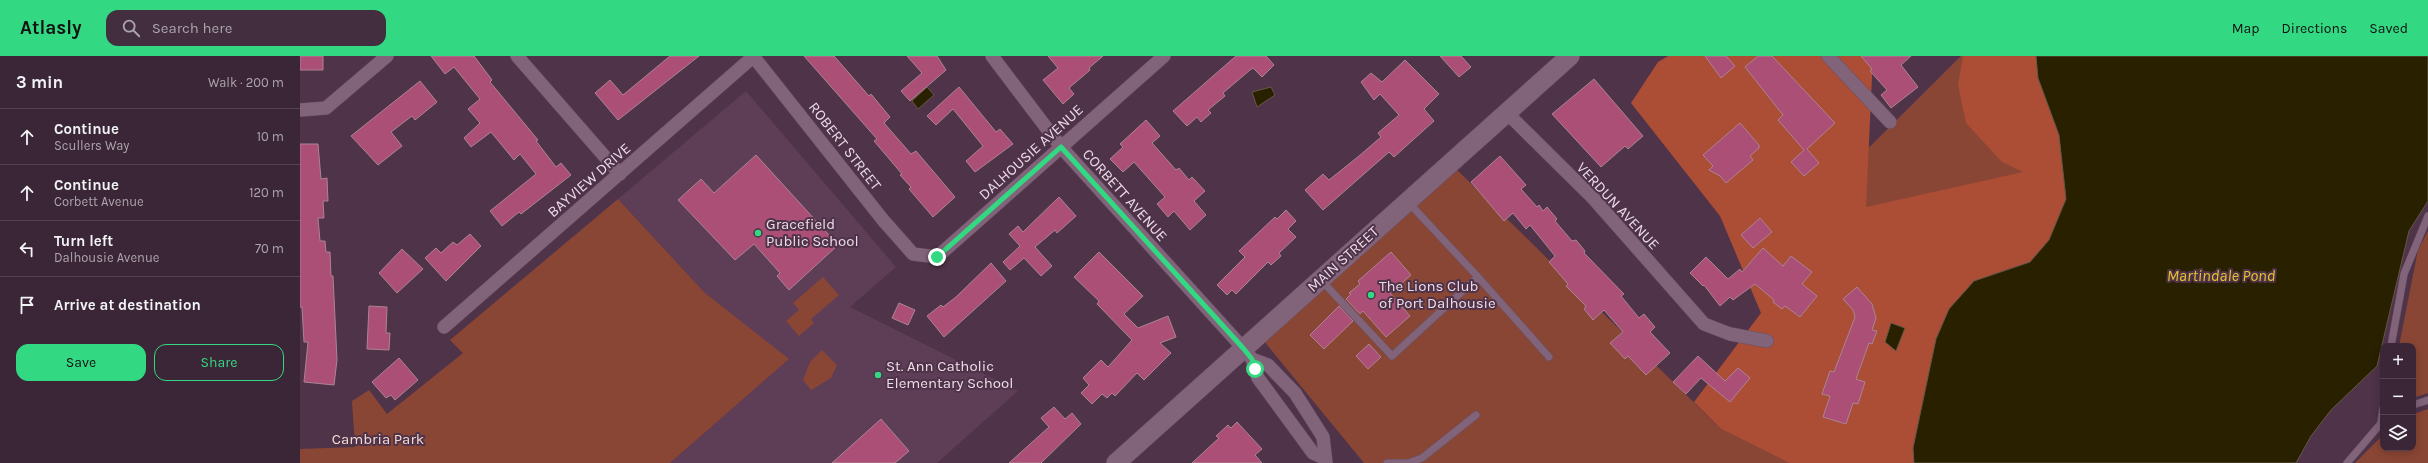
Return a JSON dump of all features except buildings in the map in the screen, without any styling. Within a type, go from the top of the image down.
[{"type":"main road","name":"MAIN STREET","points":[[1116,463],[1247,354],[1320,279],[1570,56]]},
{"type":"street","points":[[300,110],[326,108],[387,56]]},
{"type":"street","points":[[517,56],[620,174]]},
{"type":"street","name":"BAYVIEW DRIVE","points":[[444,327],[754,56]]},
{"type":"street","name":"ROBERT STREET","points":[[754,56],[883,220],[913,254]]},
{"type":"street","name":"CORBETT AVENUE","points":[[992,56],[1061,147],[1247,354]]},
{"type":"street","name":"DALHOUSIE AVENUE","points":[[913,254],[937,257],[1164,56]]},
{"type":"street","points":[[1828,56],[1890,122]]},
{"type":"street","name":"VERDUN AVENUE","points":[[1506,112],[1593,198],[1704,324],[1730,334],[1767,341]]},
{"type":"street","points":[[1247,354],[1258,378],[1313,453],[1325,460]]},
{"type":"street","points":[[1247,354],[1268,365],[1295,393],[1324,437],[1325,460]]},
{"type":"lane","points":[[1408,201],[1549,357]]},
{"type":"lane","points":[[2392,343],[2404,274],[2428,216]]},
{"type":"lane","points":[[1320,279],[1392,356],[1478,277]]},
{"type":"lane","points":[[2416,404],[2428,400]]},
{"type":"lane","points":[[1387,463],[1408,463],[1422,458],[1476,415]]},
{"type":"lane","points":[[2347,463],[2380,424]]},
{"type":"shaded area","points":[[1668,56],[1873,56],[1866,207],[2023,172],[2002,162],[1966,123],[1958,85],[1963,56],[2036,56],[2038,78],[2059,135],[2066,199],[2049,240],[2030,262],[1974,281],[1949,309],[1936,339],[1913,448],[1914,463],[1789,463],[1721,429],[1694,402],[1761,313],[1720,216],[1631,103],[1658,62]]},
{"type":"shaded area","points":[[746,91],[896,267],[850,307],[1018,391],[937,463],[670,463],[788,359],[705,293],[618,199]]},
{"type":"green space","points":[[1961,56],[1967,56],[2042,145],[1992,245],[1805,211]]},
{"type":"green space","points":[[1449,162],[1721,429],[1789,463],[1364,463],[1259,335]]},
{"type":"green space","name":"Cambria Park","points":[[618,199],[705,293],[789,359],[670,463],[300,463],[300,449],[355,447],[352,401],[369,390],[387,414],[463,353],[450,340]]},
{"type":"green space","points":[[2428,231],[2428,393],[2416,397],[2416,343],[2400,343],[2418,250]]},
{"type":"green space","points":[[823,277],[839,295],[811,319],[814,323],[799,336],[786,321],[799,310],[793,303]]},
{"type":"green space","points":[[822,350],[837,365],[831,378],[811,390],[803,380],[810,362]]},
{"type":"green space","points":[[2428,409],[2428,463],[2355,463],[2380,438],[2380,451],[2416,451],[2416,413]]},
{"type":"water","name":"Martindale Pond","points":[[2036,56],[2428,56],[2428,201],[2409,231],[2382,343],[2380,343],[2380,353],[2377,366],[2331,410],[2311,436],[2296,463],[1914,463],[1913,448],[1936,339],[1949,309],[1974,281],[2030,262],[2049,240],[2066,199],[2059,135],[2038,78]]},
{"type":"water","points":[[927,87],[934,95],[918,109],[912,101]]},
{"type":"water","points":[[1271,87],[1275,95],[1257,107],[1252,92]]},
{"type":"water","points":[[1891,323],[1905,328],[1896,351],[1885,342]]},
{"type":"place","name":"Gracefield Public School","points":[[758,233]]},
{"type":"place","name":"The Lions Club of Port Dalhousie","points":[[1371,295]]},
{"type":"place","name":"St. Ann Catholic Elementary School","points":[[878,375]]},
{"type":"route","points":[[937,257],[1061,147],[1152,250],[1243,348],[1252,359],[1255,369]]}]
